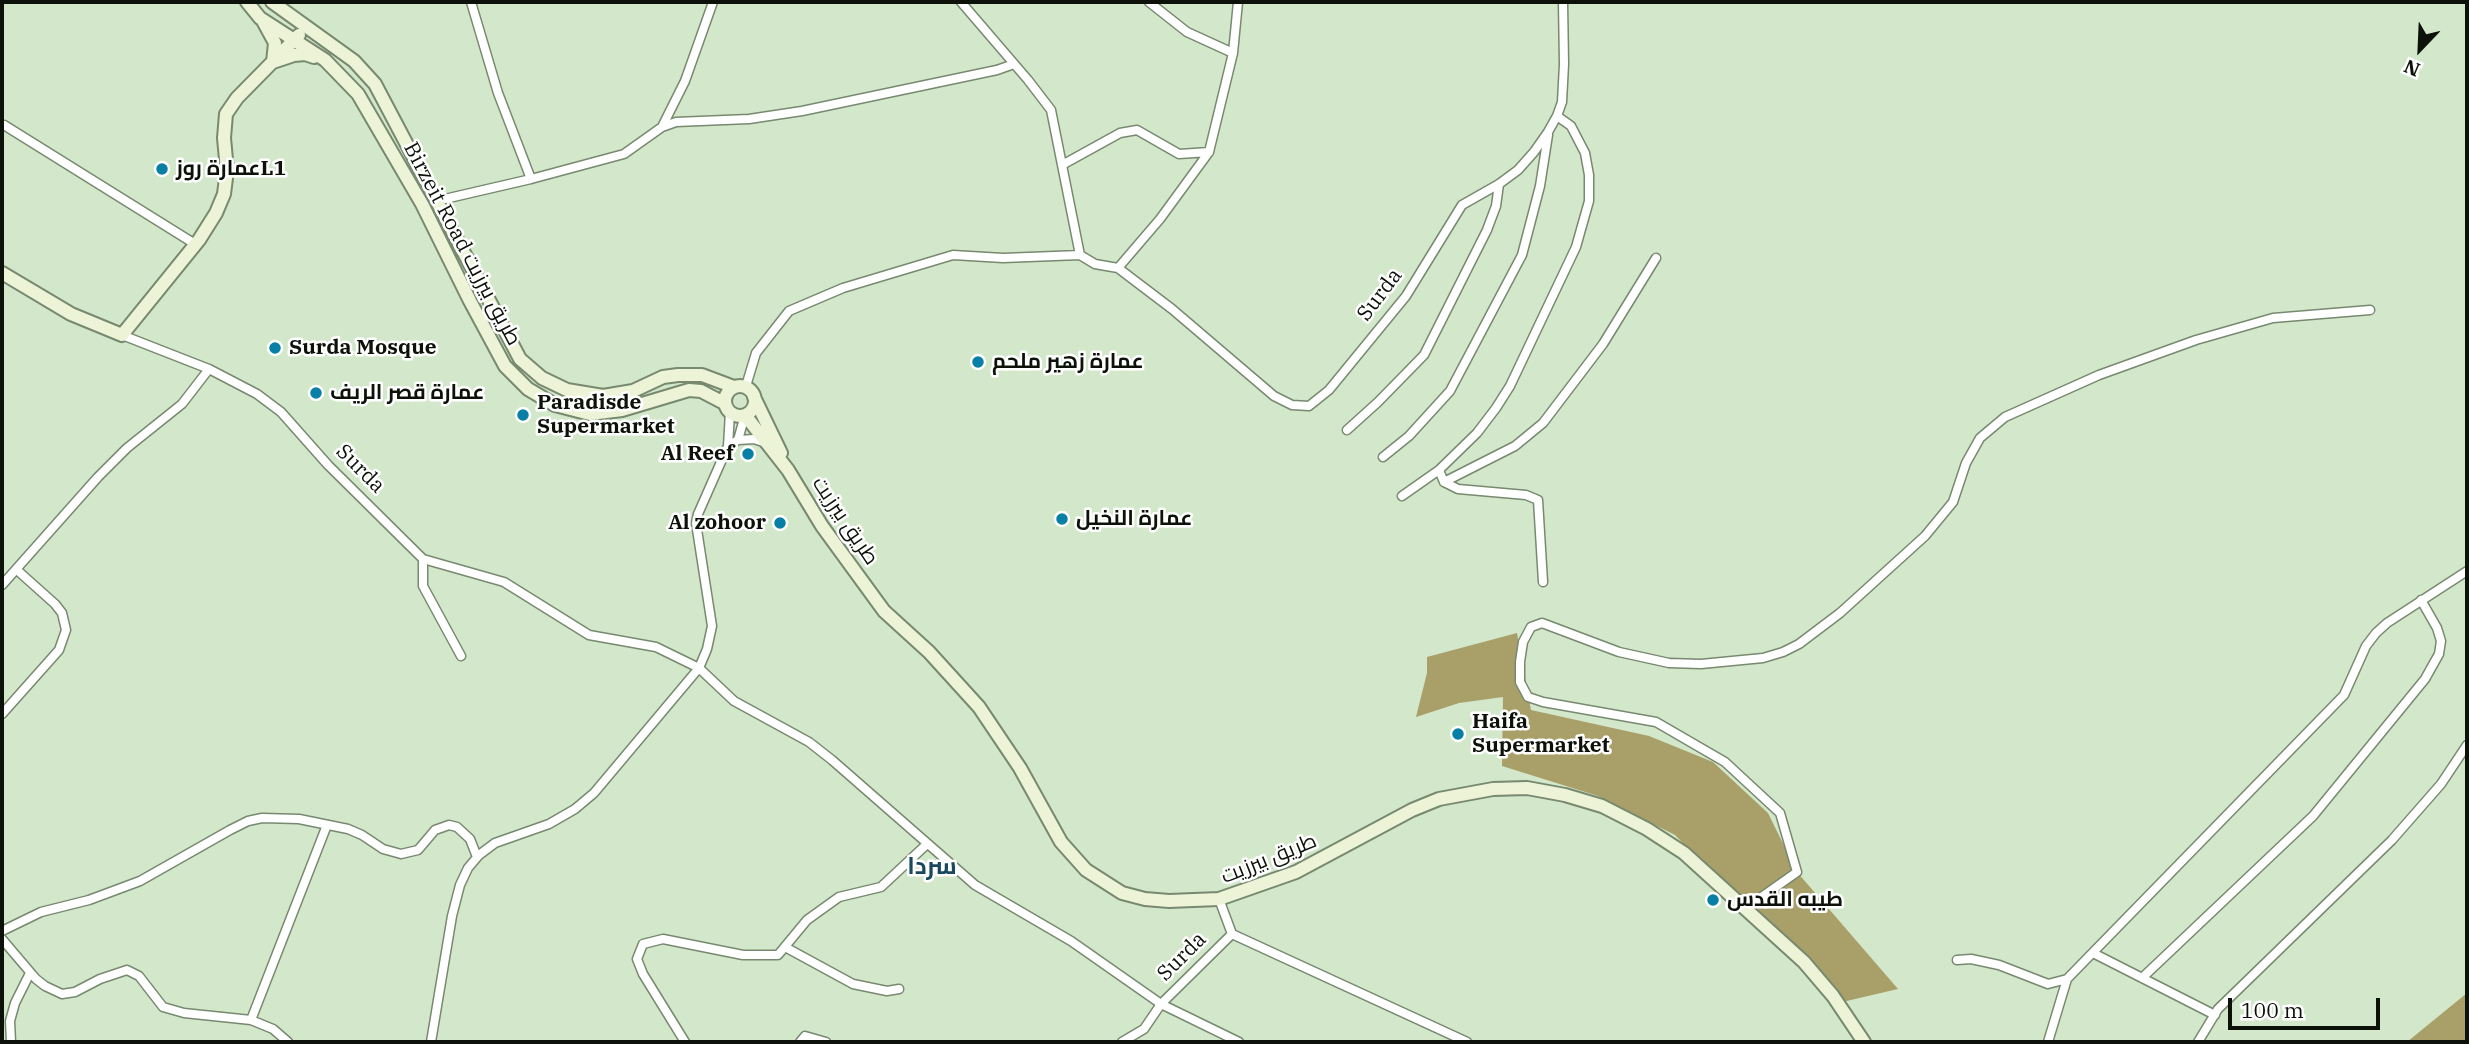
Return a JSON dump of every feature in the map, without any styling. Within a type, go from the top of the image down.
[{"type":"main road","name":"Birzeit Road طريق بيرزيت","points":[[247,2],[260,18],[325,60],[358,94],[422,204],[505,366],[528,389],[555,405],[590,414],[622,411],[689,390],[701,391],[738,416],[745,415]]},
{"type":"main road","name":"Birzeit Road طريق بيرزيت","points":[[272,2],[354,61],[375,84],[520,359],[542,378],[567,390],[603,396],[634,391],[663,377],[678,375],[702,375],[745,390]]},
{"type":"main road","points":[[260,18],[275,43],[273,62]]},
{"type":"main road","points":[[122,335],[195,244],[216,213],[224,194],[227,170],[224,138],[226,114],[237,98],[307,27]]},
{"type":"main road","points":[[273,62],[305,54],[325,60]]},
{"type":"main road","points":[[422,204],[436,201]]},
{"type":"main road","name":"Surda","points":[[2,273],[71,314],[122,335]]},
{"type":"main road","points":[[727,408],[725,397],[745,390]]},
{"type":"main road","points":[[745,390],[753,408],[745,415],[788,470]]},
{"type":"main road","points":[[745,390],[788,470]]},
{"type":"main road","name":"طريق بيرزيت","points":[[788,470],[822,526],[884,611],[929,652],[979,707],[1014,758],[1061,842],[1086,870],[1122,893],[1169,901],[1219,899],[1296,872],[1412,810],[1439,799],[1493,789],[1527,788],[1565,795],[1602,806],[1647,829],[1684,853],[1804,962],[1833,996],[1864,1042]]},
{"type":"street","points":[[471,2],[512,132],[531,179]]},
{"type":"street","points":[[662,127],[685,80],[713,2]]},
{"type":"street","points":[[961,2],[1051,110],[1080,255]]},
{"type":"street","points":[[1149,2],[1188,32],[1233,53]]},
{"type":"street","points":[[1118,268],[1160,219],[1209,152],[1233,53],[1238,2]]},
{"type":"street","name":"Surda","points":[[745,390],[756,353],[789,311],[843,288],[953,255],[1003,258],[1080,255],[1095,264],[1118,268],[1172,309],[1275,396],[1292,405],[1309,406],[1329,390],[1406,296],[1462,205],[1499,184],[1526,161],[1548,132],[1558,116],[1562,102],[1563,2]]},
{"type":"street","points":[[436,201],[624,154],[662,127],[676,122],[749,119],[802,111],[997,70],[1013,64]]},
{"type":"street","points":[[1402,496],[1438,470],[1477,433],[1496,408],[1510,386],[1576,247],[1589,201],[1589,175],[1585,153],[1571,126],[1558,116]]},
{"type":"street","points":[[4,125],[195,244]]},
{"type":"street","points":[[1062,166],[1120,133],[1137,130],[1179,154],[1209,152]]},
{"type":"street","points":[[1383,457],[1409,436],[1450,391],[1522,255],[1540,187],[1548,132]]},
{"type":"street","points":[[1347,430],[1424,355],[1487,230],[1496,206],[1499,184]]},
{"type":"street","points":[[1444,482],[1515,446],[1543,423],[1604,344],[1656,258]]},
{"type":"street","points":[[1746,908],[1797,872],[1780,813],[1726,762],[1656,722],[1528,697],[1520,682],[1520,662],[1523,642],[1531,627],[1542,623],[1619,652],[1669,663],[1702,664],[1763,658],[1783,653],[1800,644],[1840,613],[1925,536],[1952,502],[1966,463],[1980,438],[2004,417],[2099,375],[2196,340],[2273,318],[2370,310]]},
{"type":"street","name":"Surda","points":[[122,335],[209,369],[257,394],[281,412],[328,465],[423,559],[504,582],[589,635],[656,647],[699,668],[734,701],[809,742],[975,885],[1071,942],[1161,1004],[1239,1042]]},
{"type":"street","points":[[2,585],[97,477],[127,448],[182,404],[209,369]]},
{"type":"street","points":[[431,1042],[455,906],[468,868],[495,843],[549,824],[575,809],[594,793],[699,668],[708,649],[712,626],[696,523],[728,446],[727,408]]},
{"type":"street","points":[[738,440],[745,415]]},
{"type":"street","points":[[728,446],[738,440],[754,439],[766,443]]},
{"type":"street","points":[[1438,470],[1444,482],[1458,489],[1526,495],[1538,500],[1543,582]]},
{"type":"street","points":[[423,559],[423,586],[461,656]]},
{"type":"street","points":[[2,714],[59,650],[66,630],[66,623],[55,604],[17,570]]},
{"type":"street","points":[[2049,1042],[2067,979],[2344,695],[2366,646],[2376,633],[2467,571]]},
{"type":"street","points":[[2142,978],[2313,816],[2425,679],[2439,654],[2441,641],[2437,628],[2421,600]]},
{"type":"street","points":[[2198,1042],[2215,1014],[2392,841],[2441,784],[2467,745]]},
{"type":"street","points":[[2,931],[41,912],[89,900],[140,881],[248,821],[285,818],[327,825],[362,835],[383,849],[401,854],[418,850],[435,830],[449,825],[457,827],[470,839],[477,857]]},
{"type":"street","points":[[251,1020],[327,825]]},
{"type":"street","points":[[685,1042],[643,974],[637,959],[643,944],[663,939],[743,956],[778,955],[807,920],[839,897],[881,887],[927,844]]},
{"type":"street","name":"Surda","points":[[1122,1042],[1144,1029],[1161,1004],[1232,934],[1219,899]]},
{"type":"street","points":[[1232,934],[1467,1042]]},
{"type":"street","points":[[2,939],[30,973],[45,986],[69,994],[127,970],[139,975],[157,1002],[171,1010],[251,1020],[272,1029],[288,1042]]},
{"type":"street","points":[[785,947],[853,984],[887,990],[898,989]]},
{"type":"street","points":[[2093,953],[2215,1014]]},
{"type":"street","points":[[1957,960],[1971,959],[1999,965],[2048,984],[2067,979]]},
{"type":"street","points":[[11,1042],[10,1021],[15,1003],[30,973]]},
{"type":"street","points":[[800,1042],[805,1036],[826,1042]]},
{"type":"shaded area","points":[[1517,633],[1531,710],[1649,736],[1713,762],[1768,813],[1797,872],[1898,989],[1838,1003],[1675,835],[1598,796],[1502,766],[1503,697],[1459,703],[1416,717],[1427,673],[1427,657]]},
{"type":"shaded area","points":[[2467,993],[2467,1042],[2407,1042]]},
{"type":"place","name":"عمارة روزL1","points":[[162,169]]},
{"type":"place","name":"Surda Mosque","points":[[275,348]]},
{"type":"place","name":"عمارة زهير ملحم","points":[[978,362]]},
{"type":"place","name":"عمارة قصر الريف","points":[[316,393]]},
{"type":"place","name":"Paradisde Supermarket","points":[[523,415]]},
{"type":"place","name":"Al Reef","points":[[748,454]]},
{"type":"place","name":"عمارة النخيل","points":[[1062,519]]},
{"type":"place","name":"Al zohoor","points":[[780,523]]},
{"type":"place","name":"Haifa Supermarket","points":[[1458,734]]},
{"type":"place","name":"طيبه القدس","points":[[1713,900]]},
{"type":"district","name":"سردا","points":[[932,867]]}]
